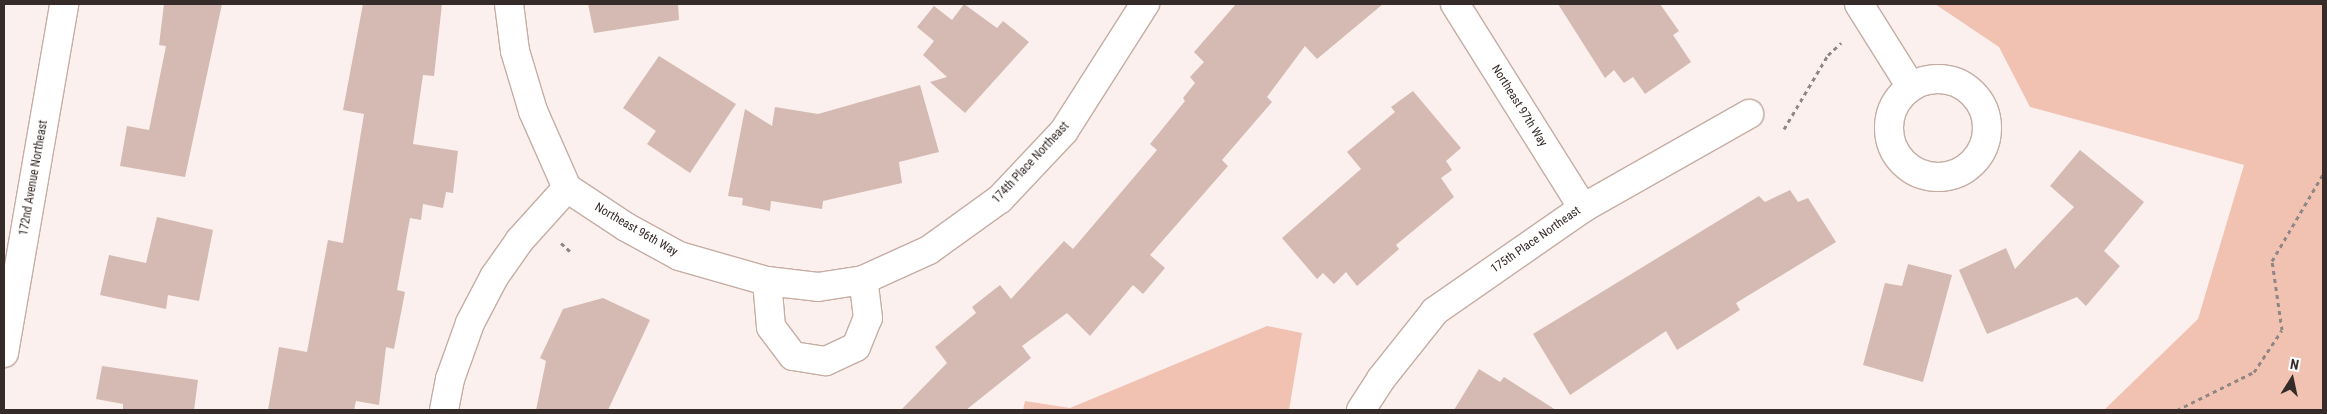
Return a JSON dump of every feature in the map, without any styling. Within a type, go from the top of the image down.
[{"type":"street","name":"172nd Avenue Northeast","points":[[4,353],[64,4]]},
{"type":"street","points":[[444,410],[450,379],[470,323],[494,277],[520,240],[567,188],[533,111],[515,51],[509,4]]},
{"type":"street","name":"174th Place Northeast","points":[[929,250],[1000,199],[1064,132],[1145,4]]},
{"type":"street","name":"Northeast 97th Way","points":[[1455,4],[1582,208]]},
{"type":"street","points":[[1859,4],[1911,87]]},
{"type":"street","name":"175th Place Northeast","points":[[1361,410],[1381,379],[1435,311],[1582,208],[1749,114]]},
{"type":"street","name":"Northeast 96th Way","points":[[567,188],[626,227],[679,256],[767,280],[818,287],[863,280],[929,250]]},
{"type":"street","points":[[767,280],[771,327],[793,356],[826,362],[856,346],[868,318],[863,280]]},
{"type":"path","points":[[1784,129],[1828,55],[1841,44]]},
{"type":"path","points":[[2177,410],[2254,372],[2282,330],[2272,261],[2323,174]]},
{"type":"shaded area","points":[[1935,4],[2323,4],[2323,410],[2104,410],[2198,319],[2244,165],[2030,107],[1999,47]]},
{"type":"shaded area","points":[[1267,326],[1302,333],[1289,410],[1023,410],[1025,401],[1070,408]]},
{"type":"building","points":[[164,4],[222,4],[185,177],[120,166],[127,126],[149,130],[166,46],[159,45]]},
{"type":"building","points":[[363,4],[442,4],[434,76],[423,75],[413,144],[458,151],[453,193],[446,192],[443,208],[423,204],[421,220],[410,218],[397,290],[405,292],[394,349],[386,347],[379,405],[356,401],[354,410],[268,410],[279,347],[307,352],[328,240],[343,243],[364,114],[343,110]]},
{"type":"building","points":[[588,4],[678,4],[679,20],[594,33]]},
{"type":"building","points":[[964,4],[997,28],[1003,21],[1029,42],[965,113],[930,82],[947,77],[923,55],[934,41],[917,27],[934,6],[952,20]]},
{"type":"building","points":[[1236,4],[1383,4],[1317,59],[1305,46],[1267,97],[1272,102],[1222,160],[1228,166],[1150,255],[1165,268],[1143,294],[1133,285],[1090,336],[1067,313],[1022,346],[1031,358],[966,410],[901,410],[947,363],[935,347],[976,313],[972,307],[1000,285],[1011,299],[1064,241],[1073,249],[1157,150],[1150,144],[1185,101],[1183,98],[1195,83],[1190,77],[1204,62],[1194,52]]},
{"type":"building","points":[[1558,4],[1660,4],[1679,31],[1673,35],[1691,62],[1645,94],[1633,77],[1624,83],[1614,70],[1605,78]]},
{"type":"building","points":[[659,56],[736,104],[690,173],[647,144],[656,131],[623,108]]},
{"type":"building","points":[[920,85],[939,152],[899,162],[902,183],[823,201],[822,209],[771,201],[770,211],[742,205],[743,198],[728,196],[745,109],[772,126],[775,107],[818,114]]},
{"type":"building","points":[[1413,91],[1461,148],[1446,161],[1452,170],[1441,178],[1454,197],[1396,245],[1399,249],[1357,286],[1346,272],[1334,284],[1323,273],[1317,279],[1282,238],[1361,169],[1347,152],[1395,112],[1391,107]]},
{"type":"building","points":[[2080,150],[2144,202],[2104,251],[2120,266],[2086,306],[2077,297],[1987,334],[1959,270],[2006,248],[2015,269],[2074,207],[2050,186]]},
{"type":"building","points":[[1790,190],[1798,202],[1808,198],[1836,242],[1736,303],[1740,310],[1677,350],[1666,331],[1570,395],[1533,334],[1759,196],[1765,202]]},
{"type":"building","points":[[157,217],[213,230],[199,301],[168,295],[166,309],[100,295],[109,255],[146,263]]},
{"type":"building","points":[[1908,264],[1952,275],[1923,382],[1863,365],[1885,283],[1902,286]]},
{"type":"building","points":[[603,298],[650,320],[608,410],[536,410],[546,361],[540,358],[563,309]]},
{"type":"building","points":[[102,366],[198,380],[194,410],[123,410],[123,404],[96,399]]},
{"type":"building","points":[[1479,369],[1500,382],[1504,377],[1556,410],[1454,410]]}]
